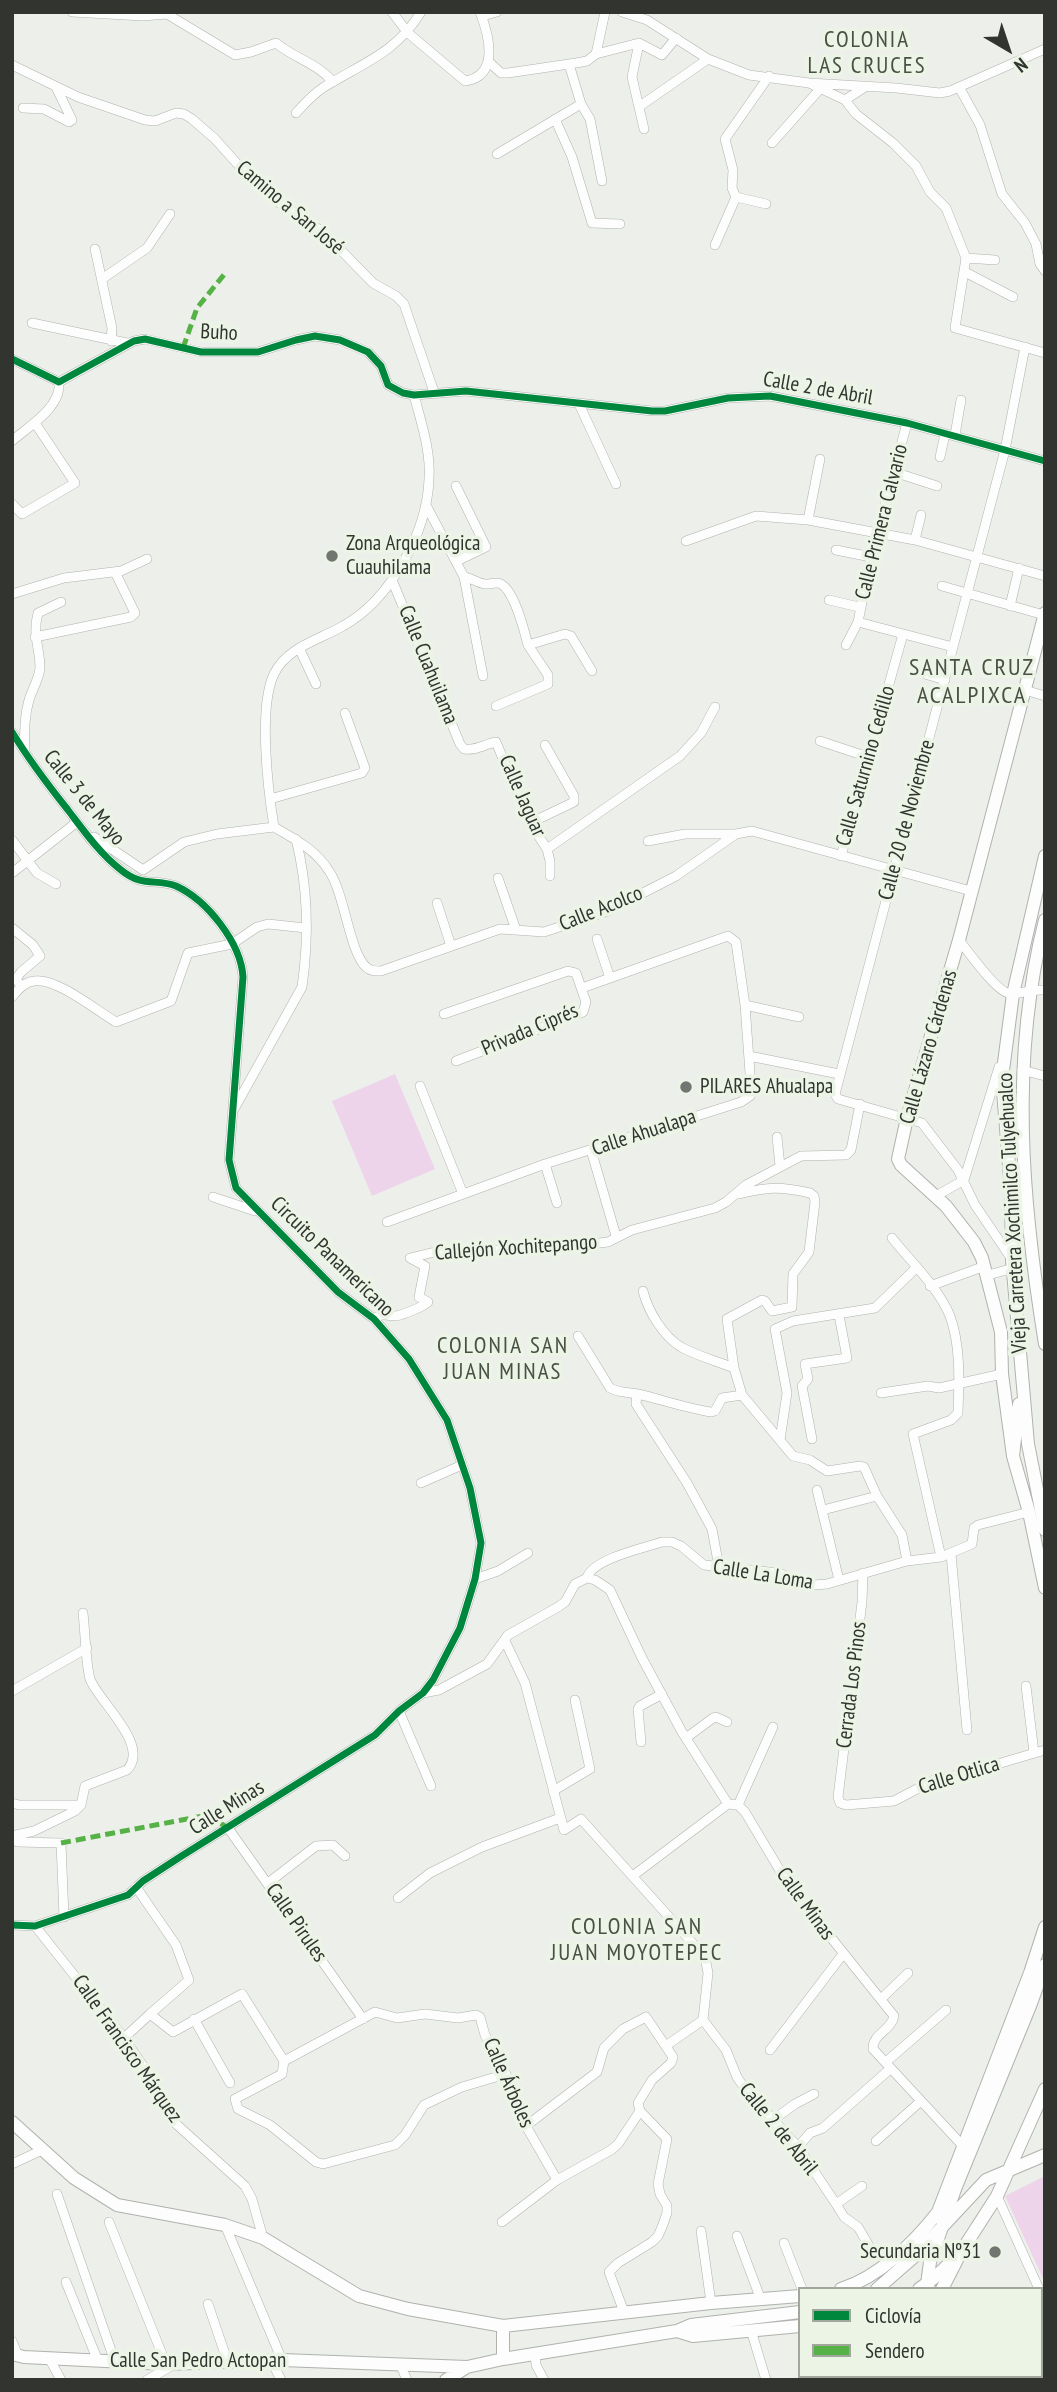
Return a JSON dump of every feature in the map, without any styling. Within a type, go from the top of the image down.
[{"type":"main road","name":"Calle Lázaro Cárdenas","points":[[1013,1456],[1002,1374],[1001,1332],[986,1270],[974,1241],[936,1196],[899,1162],[907,1118],[959,940],[1045,614]]},
{"type":"main road","name":"Vieja Carretera Xochimilco Tulyehualco","points":[[1045,856],[1013,994],[1002,1078],[1011,1191],[1013,1264],[1030,1459],[1045,1530]]},
{"type":"main road","points":[[1044,929],[1030,989],[1024,1040],[1021,1117],[1045,1344]]},
{"type":"main road","points":[[1007,1042],[1024,1040]]},
{"type":"main road","points":[[1023,1375],[1013,1456],[1029,1512],[1045,1588]]},
{"type":"main road","points":[[925,2287],[962,2145],[1026,1984],[1045,1927]]},
{"type":"main road","points":[[879,2287],[903,2267],[942,2217],[1045,1965]]},
{"type":"main road","points":[[943,2287],[961,2252],[997,2196],[1045,2089]]},
{"type":"main road","points":[[12,2122],[74,2178],[117,2205],[225,2225],[262,2238],[359,2296],[408,2309],[503,2326],[798,2296]]},
{"type":"main road","points":[[847,2287],[858,2283],[893,2257],[986,2180],[1045,2155]]},
{"type":"main road","points":[[925,2287],[961,2252]]},
{"type":"main road","points":[[446,2380],[467,2367],[503,2359],[677,2331],[691,2325],[798,2312]]},
{"type":"main road","points":[[503,2326],[503,2359]]},
{"type":"main road","points":[[677,2331],[692,2336],[798,2326]]},
{"type":"main road","name":"Calle San Pedro Actopan","points":[[15,2355],[170,2364],[277,2360],[467,2367]]},
{"type":"street","points":[[72,12],[143,16],[167,14],[235,55],[276,43],[292,57],[322,70],[333,82]]},
{"type":"street","points":[[392,12],[408,33],[465,80],[478,76],[489,62],[490,52],[481,14],[497,12]]},
{"type":"street","points":[[296,113],[321,89],[387,50],[408,33],[421,12]]},
{"type":"street","points":[[596,54],[605,12]]},
{"type":"street","points":[[622,12],[647,20],[708,59],[749,75],[809,83],[827,82],[940,93],[959,88],[1045,49]]},
{"type":"street","points":[[489,62],[501,73],[587,61],[596,54],[639,43],[662,55],[676,38]]},
{"type":"street","points":[[639,43],[632,77],[644,129]]},
{"type":"street","points":[[640,106],[708,59]]},
{"type":"street","points":[[569,64],[581,104],[590,119],[602,181]]},
{"type":"street","name":"Camino a San José","points":[[12,65],[56,87],[145,120],[155,121],[176,113],[192,119],[275,200],[323,232],[373,283],[396,296],[404,304],[434,392]]},
{"type":"street","points":[[715,245],[736,197],[732,188],[733,170],[725,139],[769,76]]},
{"type":"street","points":[[809,83],[845,100],[856,114],[893,143],[916,166],[930,192],[946,208],[966,258],[955,328],[1045,353]]},
{"type":"street","points":[[845,100],[865,86]]},
{"type":"street","points":[[23,108],[44,109],[69,122],[72,120],[56,87]]},
{"type":"street","points":[[959,88],[980,125],[1002,194],[1025,223],[1045,271]]},
{"type":"street","points":[[772,143],[820,89]]},
{"type":"street","points":[[497,154],[581,104]]},
{"type":"street","points":[[555,119],[572,157],[592,223],[620,224]]},
{"type":"street","points":[[736,197],[766,204]]},
{"type":"street","points":[[102,279],[148,248],[170,214]]},
{"type":"street","points":[[95,249],[112,328],[111,341]]},
{"type":"street","points":[[966,258],[995,260]]},
{"type":"street","points":[[965,272],[1013,297]]},
{"type":"street","name":"Buho","points":[[32,323],[111,341],[127,343],[145,339],[201,352],[258,352],[316,336],[340,340],[368,352],[381,366],[388,385],[396,391],[414,395]]},
{"type":"street","points":[[59,382],[127,343]]},
{"type":"street","name":"Calle 20 de Noviembre","points":[[839,1073],[1005,450],[1025,347]]},
{"type":"street","points":[[12,359],[59,382]]},
{"type":"street","points":[[12,441],[52,405],[60,388],[59,382]]},
{"type":"street","name":"Calle 2 de Abril","points":[[414,395],[466,391],[665,411],[728,398],[770,396],[950,434],[1045,461]]},
{"type":"street","points":[[274,827],[270,799],[267,692],[281,662],[299,648],[345,625],[377,601],[392,580],[420,528],[430,478],[426,443],[414,395]]},
{"type":"street","points":[[940,457],[961,400]]},
{"type":"street","points":[[579,404],[616,484]]},
{"type":"street","points":[[12,504],[22,514],[75,483],[35,423]]},
{"type":"street","name":"Calle Primera Calvario","points":[[858,622],[871,558],[907,424]]},
{"type":"street","points":[[808,520],[820,459]]},
{"type":"street","points":[[894,472],[937,486]]},
{"type":"street","points":[[456,486],[486,547],[457,561]]},
{"type":"street","points":[[426,505],[464,577],[483,676]]},
{"type":"street","points":[[915,540],[921,515]]},
{"type":"street","points":[[686,541],[756,516],[808,520],[915,540],[1045,576]]},
{"type":"street","points":[[836,550],[871,558]]},
{"type":"street","points":[[12,594],[64,578],[115,572],[147,559]]},
{"type":"street","points":[[1010,606],[1019,568]]},
{"type":"street","points":[[35,637],[131,617],[135,613],[133,606],[115,572]]},
{"type":"street","points":[[464,577],[474,578],[480,584],[502,584],[516,606],[528,645],[548,675],[548,684],[496,706]]},
{"type":"street","name":"Calle Cuahuilama","points":[[392,580],[464,749],[473,750],[496,742]]},
{"type":"street","points":[[942,586],[1045,614]]},
{"type":"street","points":[[829,600],[859,607]]},
{"type":"street","points":[[25,753],[23,730],[40,669],[35,637],[38,613],[61,602]]},
{"type":"street","points":[[846,645],[858,622],[953,647]]},
{"type":"street","points":[[528,645],[565,634],[570,636],[592,671]]},
{"type":"street","name":"Calle Saturnino Cedillo","points":[[841,856],[903,634]]},
{"type":"street","points":[[299,648],[316,684]]},
{"type":"street","points":[[925,674],[945,680]]},
{"type":"street","points":[[1025,690],[1045,696]]},
{"type":"street","points":[[550,876],[547,849],[680,756],[701,733],[715,707]]},
{"type":"street","points":[[270,799],[362,773],[365,768],[345,713]]},
{"type":"street","name":"Calle 3 de Mayo","points":[[12,732],[79,825],[121,870],[139,881],[174,886],[197,899],[213,915],[239,953],[243,976],[233,1111]]},
{"type":"street","points":[[820,741],[868,757]]},
{"type":"street","name":"Calle Jaguar","points":[[496,742],[530,823],[547,849]]},
{"type":"street","points":[[530,823],[574,802],[574,796],[545,745]]},
{"type":"street","points":[[12,873],[79,825],[142,870],[184,842],[217,834],[274,827],[296,839]]},
{"type":"street","points":[[648,841],[685,834],[736,834],[752,831],[971,891]]},
{"type":"street","name":"Calle Acolco","points":[[296,839],[329,869],[337,883],[358,954],[365,967],[381,971],[500,929],[544,932],[608,911],[677,876],[736,834]]},
{"type":"street","name":"Circuito Panamericano","points":[[296,839],[305,879],[305,964],[298,997],[233,1111],[229,1160],[236,1188],[338,1292],[374,1320],[409,1359],[447,1420],[471,1488],[481,1543],[475,1579],[460,1628],[423,1693]]},
{"type":"street","points":[[12,840],[37,873],[56,884]]},
{"type":"street","points":[[498,878],[516,930]]},
{"type":"street","points":[[437,903],[451,946]]},
{"type":"street","points":[[12,997],[22,986],[34,980],[54,985],[90,1003],[116,1022],[171,1001],[188,953],[232,944],[257,927],[268,924],[306,928]]},
{"type":"street","points":[[12,928],[33,944],[40,956],[16,979],[22,986]]},
{"type":"street","name":"Calle Ahualapa","points":[[387,1222],[545,1164],[741,1102],[750,1096],[745,1005],[736,942],[733,938],[728,936],[610,978]]},
{"type":"street","points":[[444,1014],[568,971],[576,973],[582,988],[610,978],[597,939]]},
{"type":"street","points":[[959,940],[1002,991],[1013,994],[1030,989],[1045,990]]},
{"type":"street","name":"Privada Ciprés","points":[[456,1061],[583,1012],[586,1002],[582,988]]},
{"type":"street","points":[[745,1005],[799,1017]]},
{"type":"street","points":[[936,1196],[964,1180],[1007,1042]]},
{"type":"street","points":[[749,1056],[839,1073],[836,1097],[922,1123],[964,1180],[975,1205],[1013,1264],[930,1286]]},
{"type":"street","points":[[1022,1070],[1045,1076]]},
{"type":"street","points":[[420,1086],[463,1194]]},
{"type":"street","points":[[591,1150],[616,1236],[715,1208],[746,1185],[801,1156],[850,1153],[860,1104]]},
{"type":"street","points":[[777,1137],[780,1166]]},
{"type":"street","points":[[545,1164],[558,1203]]},
{"type":"street","points":[[736,1195],[780,1186],[814,1196],[808,1252],[793,1274],[793,1321]]},
{"type":"street","points":[[213,1197],[257,1211]]},
{"type":"street","name":"Callejón Xochitepango","points":[[374,1320],[384,1314],[397,1316],[428,1303],[418,1297],[425,1266],[410,1258],[443,1250],[533,1251],[608,1242],[616,1236]]},
{"type":"street","points":[[892,1238],[949,1314],[956,1337],[958,1413],[955,1418],[913,1434],[941,1557]]},
{"type":"street","points":[[780,1440],[787,1393],[775,1329],[793,1321],[875,1308],[916,1268]]},
{"type":"street","points":[[643,1291],[647,1306],[657,1322],[679,1346],[734,1368]]},
{"type":"street","points":[[792,1307],[772,1311],[762,1300],[727,1319],[741,1395],[793,1456],[810,1460],[827,1471],[864,1467],[877,1496],[902,1535],[906,1561]]},
{"type":"street","points":[[811,1439],[802,1386],[808,1379],[805,1364],[848,1357],[839,1315]]},
{"type":"street","points":[[578,1336],[610,1388],[615,1391],[711,1412],[722,1398],[741,1395]]},
{"type":"street","points":[[881,1392],[928,1386],[939,1388],[1002,1374]]},
{"type":"street","points":[[637,1394],[636,1404],[687,1483],[712,1529],[719,1567]]},
{"type":"street","points":[[421,1483],[462,1465]]},
{"type":"street","points":[[817,1490],[839,1580]]},
{"type":"street","points":[[822,1510],[877,1496]]},
{"type":"street","name":"Calle La Loma","points":[[423,1693],[439,1690],[487,1664],[508,1636],[565,1602],[575,1584],[587,1578],[589,1572],[600,1564],[662,1542],[681,1545],[704,1565],[778,1573],[814,1585],[906,1561],[941,1557],[972,1544],[974,1528],[978,1525],[1029,1512]]},
{"type":"street","points":[[475,1579],[498,1571],[528,1553]]},
{"type":"street","points":[[951,1553],[967,1731]]},
{"type":"street","name":"Cerrada Los Pinos","points":[[838,1797],[862,1602],[863,1573]]},
{"type":"street","points":[[587,1578],[610,1590],[686,1738],[728,1804]]},
{"type":"street","points":[[64,1917],[61,1843],[13,1840],[16,1835],[34,1831],[75,1811],[80,1805],[85,1786],[127,1770],[133,1758],[127,1735],[90,1678],[83,1613]]},
{"type":"street","points":[[505,1642],[525,1683],[564,1830],[582,1819],[705,1957],[708,1973],[703,2020],[667,2045]]},
{"type":"street","points":[[12,1692],[87,1648]]},
{"type":"street","points":[[1026,1686],[1034,1753]]},
{"type":"street","name":"Calle Minas","points":[[36,1926],[119,1900],[375,1735],[423,1693]]},
{"type":"street","points":[[641,1742],[638,1709],[662,1694]]},
{"type":"street","points":[[553,1791],[590,1769],[575,1700]]},
{"type":"street","points":[[400,1711],[431,1786]]},
{"type":"street","points":[[686,1738],[713,1718],[727,1722]]},
{"type":"street","points":[[634,1875],[728,1804],[738,1805],[773,1727]]},
{"type":"street","name":"Calle Otlica","points":[[838,1797],[840,1803],[846,1805],[894,1801],[934,1780],[1045,1750]]},
{"type":"street","points":[[12,1803],[80,1805]]},
{"type":"street","name":"Calle Minas","points":[[738,1805],[745,1812],[788,1884],[894,2016],[894,2020],[872,2044],[873,2049],[888,2066]]},
{"type":"street","points":[[398,1898],[430,1873],[482,1847],[560,1818]]},
{"type":"street","name":"Calle Pirules","points":[[229,1828],[363,2019]]},
{"type":"street","points":[[268,1883],[316,1846],[332,1845],[345,1856]]},
{"type":"street","points":[[124,2038],[189,1980],[176,1945],[136,1887]]},
{"type":"street","points":[[12,1925],[36,1926]]},
{"type":"street","name":"Calle Francisco Márquez","points":[[36,1926],[124,2038],[156,2085],[175,2123],[249,2192],[262,2238]]},
{"type":"street","points":[[770,2050],[843,1954]]},
{"type":"street","points":[[881,1999],[908,1973]]},
{"type":"street","points":[[150,2014],[173,2032],[242,1994],[284,2061],[282,2074],[235,2099],[235,2104],[239,2109],[270,2125],[323,2164],[395,2144],[405,2135],[424,2105],[462,2087],[506,2074]]},
{"type":"street","points":[[798,2147],[810,2133],[823,2128],[946,2010]]},
{"type":"street","name":"Calle Árboles","points":[[363,2019],[375,2012],[397,2018],[425,2014],[458,2018],[476,2015],[480,2017],[485,2035],[506,2074],[526,2126],[557,2180]]},
{"type":"street","points":[[526,2126],[597,2072],[604,2048],[623,2029],[646,2017],[667,2045],[673,2057],[671,2063],[652,2080],[638,2104],[640,2111],[667,2139],[658,2184],[667,2213],[658,2236],[609,2272],[624,2312]]},
{"type":"street","points":[[194,2019],[230,2083]]},
{"type":"street","points":[[284,2061],[363,2019]]},
{"type":"street","name":"Calle 2 de Abril","points":[[703,2020],[726,2050],[743,2086],[798,2147],[844,2217],[858,2227],[869,2246]]},
{"type":"street","points":[[888,2066],[962,2145]]},
{"type":"street","points":[[773,2120],[814,2094]]},
{"type":"street","points":[[876,2141],[921,2101]]},
{"type":"street","points":[[502,2222],[557,2180],[611,2150],[640,2111]]},
{"type":"street","points":[[12,2164],[42,2150]]},
{"type":"street","points":[[836,2204],[862,2186]]},
{"type":"street","points":[[57,2194],[115,2362]]},
{"type":"street","points":[[997,2196],[1038,2287]]},
{"type":"street","points":[[109,2222],[170,2364],[147,2380]]},
{"type":"street","points":[[225,2225],[277,2360],[281,2380]]},
{"type":"street","points":[[701,2231],[711,2303]]},
{"type":"street","points":[[737,2236],[761,2300]]},
{"type":"street","points":[[784,2244],[801,2287]]},
{"type":"street","points":[[66,2282],[98,2361]]},
{"type":"street","points":[[208,2304],[228,2362]]},
{"type":"street","points":[[751,2330],[766,2380]]},
{"type":"street","points":[[12,2342],[15,2355]]},
{"type":"street","points":[[535,2353],[536,2365],[544,2380]]},
{"type":"street","points":[[49,2358],[61,2380]]},
{"type":"street","points":[[401,2366],[407,2380]]},
{"type":"shaded area","points":[[395,1074],[435,1169],[372,1196],[332,1101]]},
{"type":"shaded area","points":[[1045,2176],[1045,2283],[1005,2196]]},
{"type":"marked path","points":[[183,348],[197,308],[227,271]]},
{"type":"marked path","points":[[61,1843],[208,1815],[228,1828]]},
{"type":"cycle path","points":[[12,359],[59,382],[134,341],[145,339],[201,352],[258,352],[315,336],[340,340],[368,352],[381,366],[388,385],[414,395],[466,391],[652,411],[665,411],[728,398],[770,396],[907,423],[1045,461]]},
{"type":"cycle path","points":[[12,732],[53,791],[113,864],[136,879],[169,884],[188,893],[210,912],[229,937],[241,964],[243,977],[229,1160],[236,1188],[338,1292],[374,1319],[409,1359],[447,1420],[470,1488],[481,1543],[475,1579],[460,1628],[433,1680],[423,1693],[399,1711],[375,1735],[180,1857],[143,1881],[128,1895],[35,1926],[12,1925]]},
{"type":"place","name":"Zona Arqueológica Cuauhilama","points":[[332,556]]},
{"type":"place","name":"PILARES Ahualapa","points":[[686,1087]]},
{"type":"place","name":"Secundaria Nº31","points":[[995,2252]]},
{"type":"district","name":"COLONIA LAS CRUCES","points":[[867,53]]},
{"type":"district","name":"SANTA CRUZ ACALPIXCA","points":[[972,682]]},
{"type":"district","name":"COLONIA SAN JUAN MINAS","points":[[503,1359]]},
{"type":"district","name":"COLONIA SAN JUAN MOYOTEPEC","points":[[637,1940]]}]
